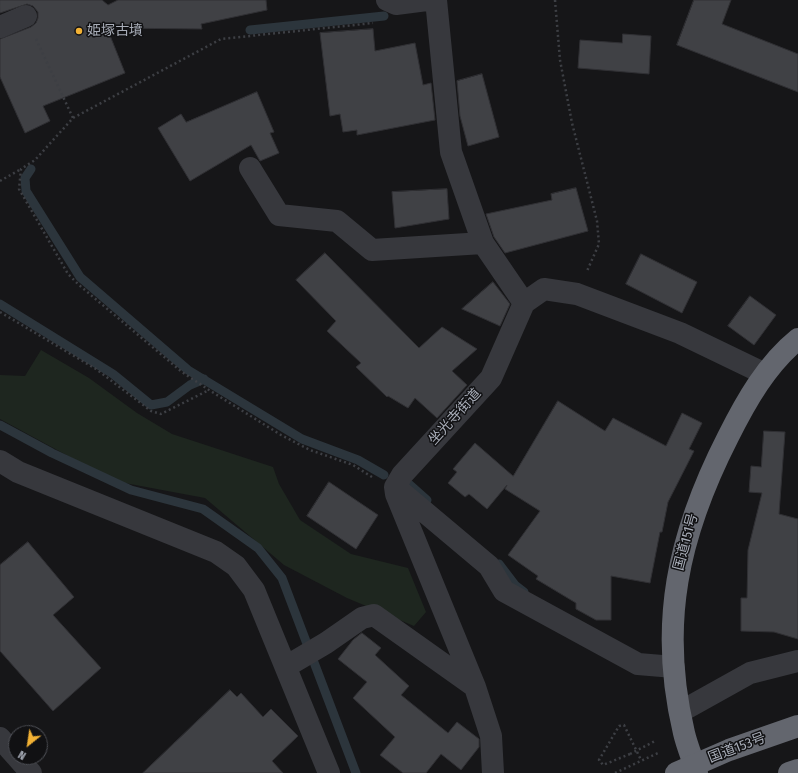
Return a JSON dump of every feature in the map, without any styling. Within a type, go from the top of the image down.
[{"type":"highway","name":"国道151号","points":[[697,773],[684,733],[674,667],[672,626],[676,581],[684,545],[695,509],[719,454],[746,401],[766,374],[798,339]]},
{"type":"highway","name":"国道153号","points":[[676,773],[729,750],[798,726]]},
{"type":"highway","points":[[789,773],[798,770]]},
{"type":"street","points":[[392,2],[427,0]]},
{"type":"street","points":[[436,0],[451,152],[483,242],[524,303],[544,289],[577,294],[680,333],[766,374]]},
{"type":"street","points":[[0,27],[26,16]]},
{"type":"street","points":[[250,168],[279,215],[337,221],[372,250],[483,242]]},
{"type":"street","name":"坐光寺街道","points":[[396,490],[402,475],[491,378],[524,303]]},
{"type":"street","points":[[0,461],[18,472],[216,552],[236,566],[254,590],[293,663],[330,773]]},
{"type":"street","points":[[396,490],[489,566],[504,591],[638,664],[674,667]]},
{"type":"street","points":[[396,490],[475,687],[491,736],[493,773]]},
{"type":"street","points":[[293,663],[326,643],[362,618],[374,615],[454,670],[475,687]]},
{"type":"street","points":[[680,712],[750,673],[798,661]]},
{"type":"street","points":[[0,738],[8,748]]},
{"type":"street","points":[[24,765],[31,773]]},
{"type":"path","points":[[555,0],[560,60],[572,123],[598,229],[599,244],[577,294]]},
{"type":"path","points":[[0,181],[35,160],[73,118],[221,39],[386,21],[392,2]]},
{"type":"path","points":[[26,16],[73,118]]},
{"type":"path","points":[[21,169],[19,189],[68,274],[182,372],[281,435],[310,450],[354,465],[396,490]]},
{"type":"path","points":[[0,312],[96,369],[151,411],[161,414],[209,390]]},
{"type":"path","points":[[641,760],[624,725],[618,726],[599,760],[603,765],[630,754],[655,741]]},
{"type":"shaded area","points":[[41,350],[89,378],[137,413],[172,434],[273,467],[279,484],[300,520],[351,554],[408,568],[426,612],[414,626],[347,598],[284,565],[205,498],[114,481],[0,419],[0,375],[25,376]]},
{"type":"building","points":[[0,0],[102,0],[108,5],[118,0],[266,0],[267,10],[201,24],[202,29],[107,28],[125,73],[43,106],[50,121],[25,133],[0,77],[0,39],[31,27],[36,23],[38,12],[33,6],[27,4],[0,13]]},
{"type":"building","points":[[694,0],[731,0],[722,24],[798,54],[798,92],[677,45]]},
{"type":"building","points":[[373,29],[375,51],[415,43],[423,85],[431,83],[435,120],[357,135],[357,130],[343,132],[340,114],[330,116],[320,33]]},
{"type":"building","points":[[623,34],[651,36],[649,74],[578,68],[580,40],[622,43]]},
{"type":"building","points":[[482,74],[499,137],[468,146],[460,116],[457,81]]},
{"type":"building","points":[[257,92],[274,132],[270,133],[279,153],[260,161],[251,145],[190,181],[158,128],[181,114],[186,122]]},
{"type":"building","points":[[576,188],[588,231],[505,253],[494,237],[486,214],[552,200],[551,194]]},
{"type":"building","points":[[447,189],[449,219],[395,228],[392,192]]},
{"type":"building","points":[[325,253],[419,348],[442,327],[477,349],[452,371],[467,385],[437,418],[415,398],[408,408],[388,396],[387,397],[356,367],[361,363],[327,331],[336,321],[296,280]]},
{"type":"building","points":[[641,254],[697,282],[682,313],[626,284]]},
{"type":"building","points":[[493,282],[510,304],[500,326],[462,309]]},
{"type":"building","points":[[750,296],[776,315],[754,345],[728,326]]},
{"type":"building","points":[[558,401],[605,431],[613,418],[666,446],[682,413],[702,423],[689,449],[694,451],[668,502],[662,532],[660,532],[650,583],[611,576],[611,620],[596,620],[576,609],[576,603],[536,579],[538,576],[508,555],[540,511],[505,489],[507,485],[487,509],[469,494],[465,497],[448,483],[457,472],[453,469],[475,443],[513,476]]},
{"type":"building","points":[[764,431],[785,432],[779,514],[798,519],[798,639],[774,632],[741,631],[741,598],[747,598],[748,550],[762,493],[749,492],[751,466],[761,467]]},
{"type":"building","points":[[329,482],[378,515],[356,549],[307,516]]},
{"type":"building","points":[[28,542],[74,597],[53,615],[101,668],[53,711],[0,651],[0,565]]},
{"type":"building","points":[[362,633],[381,648],[375,655],[409,686],[401,695],[448,733],[457,722],[479,739],[479,747],[461,770],[441,754],[426,773],[403,773],[380,755],[395,737],[353,698],[367,682],[338,659],[353,640]]},
{"type":"building","points":[[230,690],[237,697],[241,693],[263,717],[271,709],[298,736],[272,761],[283,773],[143,773]]},
{"type":"waterway","points":[[250,30],[384,16]]},
{"type":"waterway","points":[[31,169],[25,178],[26,191],[80,277],[188,370],[302,439],[358,460],[384,475]]},
{"type":"waterway","points":[[0,304],[113,374],[151,405],[167,402],[190,385],[204,379]]},
{"type":"waterway","points":[[0,425],[52,453],[131,490],[203,509],[258,548],[282,578],[356,773]]},
{"type":"waterway","points":[[409,484],[427,500]]},
{"type":"waterway","points":[[499,564],[515,585],[524,592]]},
{"type":"place","name":"姫塚古墳","points":[[79,31]]}]
